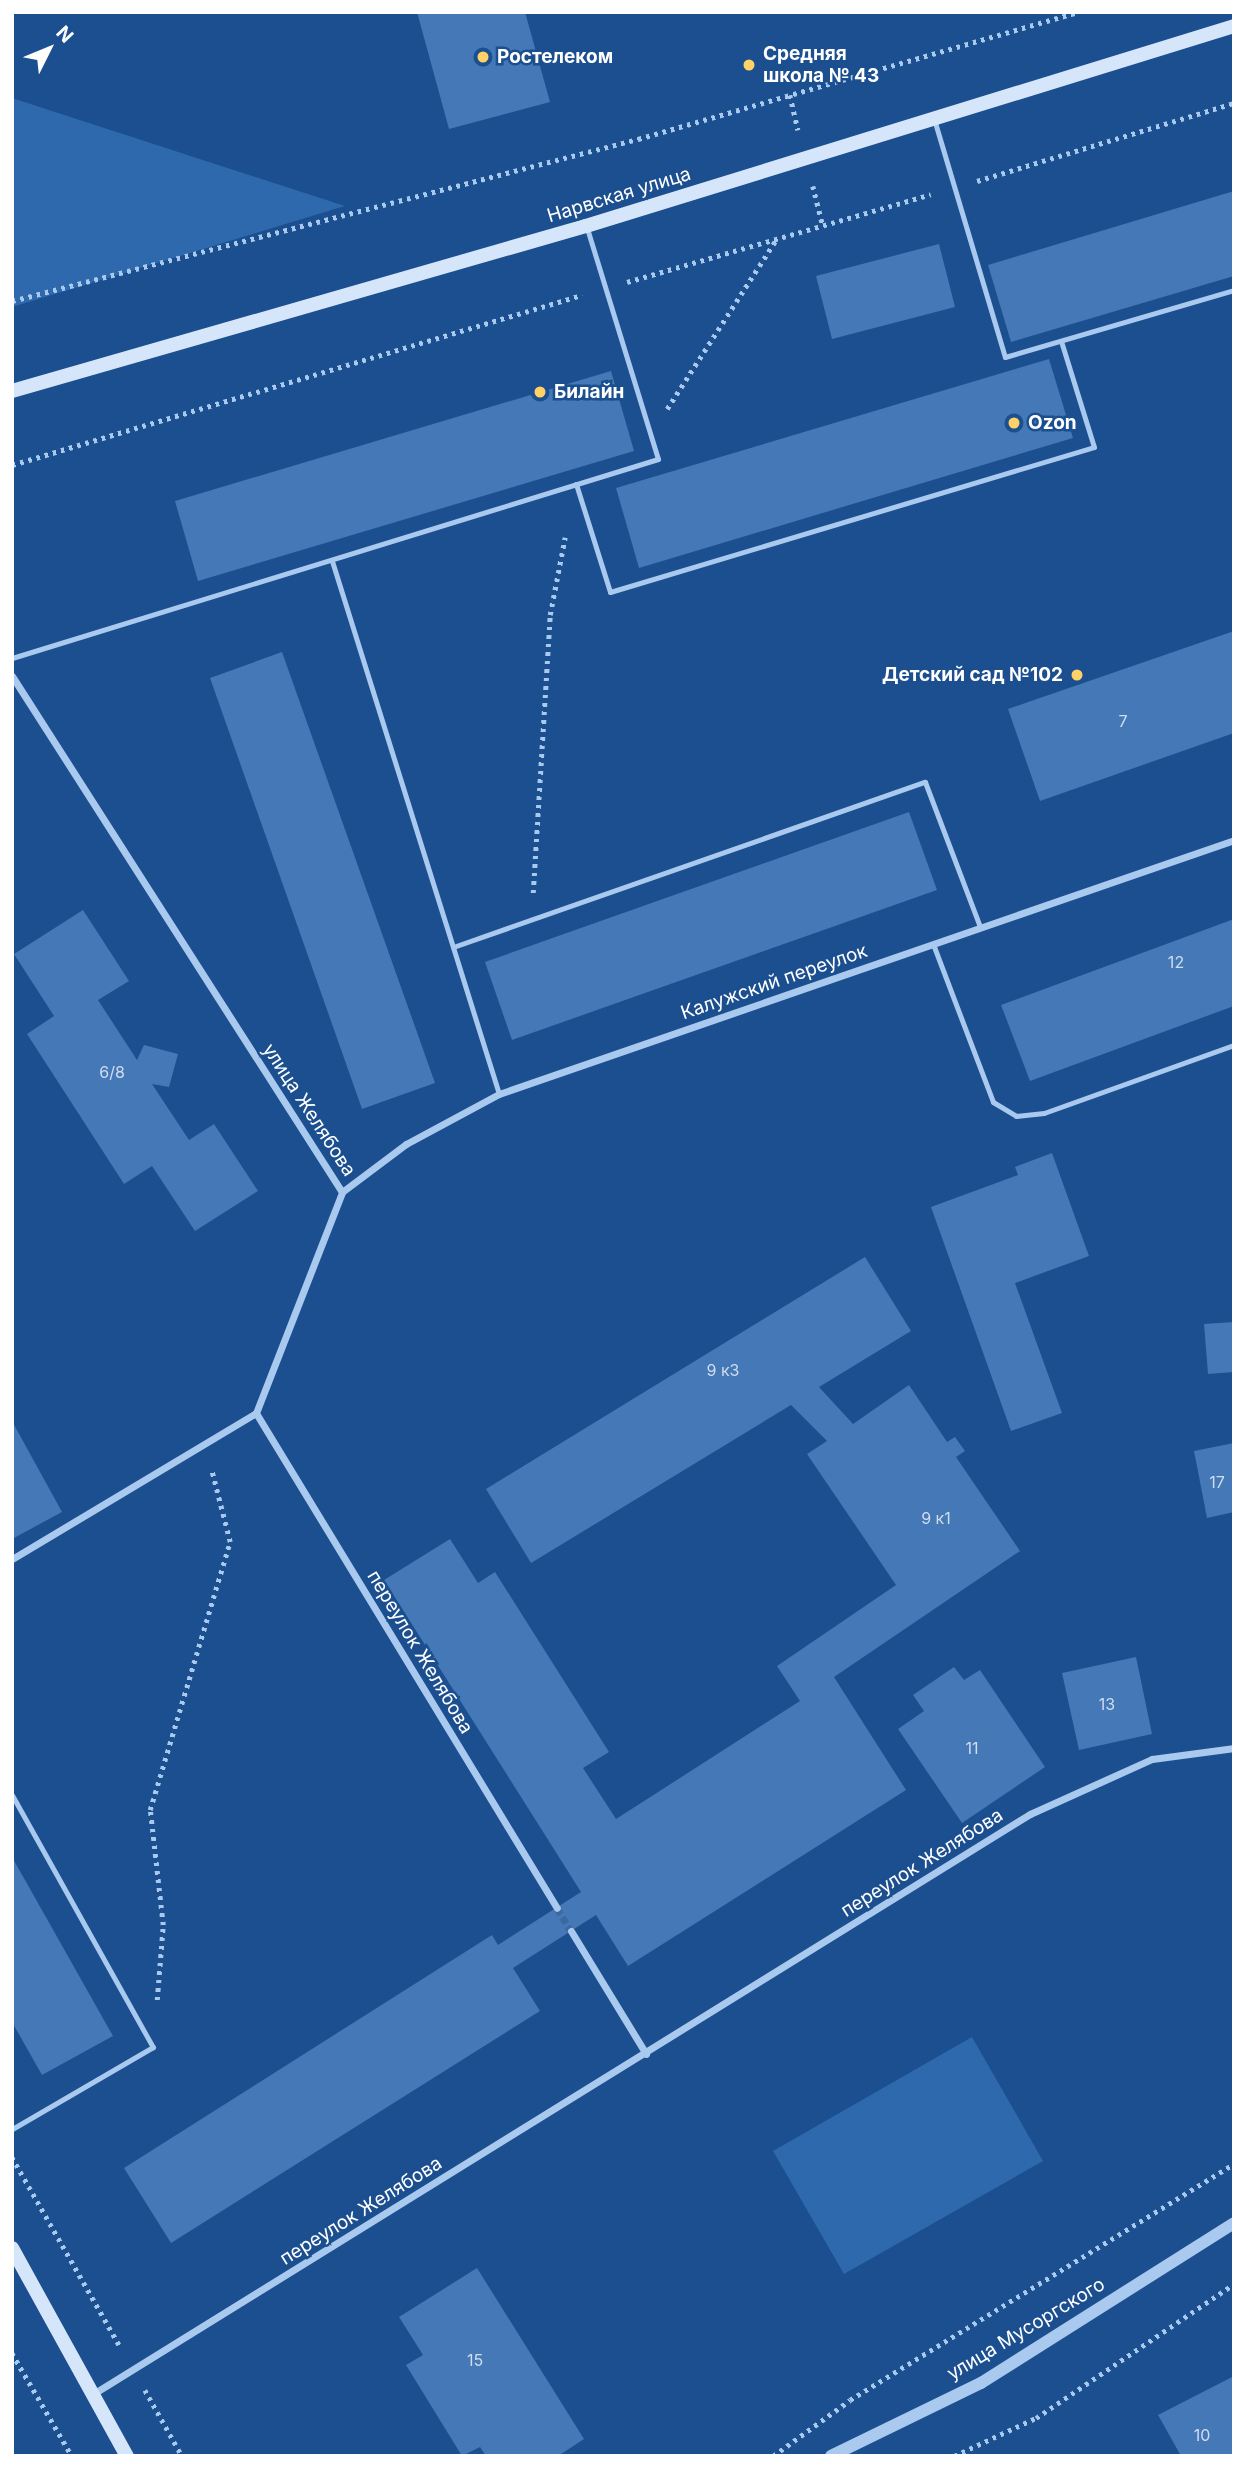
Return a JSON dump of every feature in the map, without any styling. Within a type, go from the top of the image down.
[{"type":"main road","name":"Нарвская улица","points":[[12,391],[586,226],[1234,26]]},
{"type":"main road","points":[[12,2248],[127,2456]]},
{"type":"street","name":"улица Желябова","points":[[12,676],[342,1192],[256,1413]]},
{"type":"street","name":"Калужский переулок","points":[[342,1192],[406,1144],[499,1094],[1234,840]]},
{"type":"street","points":[[12,1559],[256,1413]]},
{"type":"street","name":"переулок Желябова","points":[[256,1413],[557,1908]]},
{"type":"street","name":"переулок Желябова","points":[[93,2394],[1030,1814],[1152,1759],[1234,1748]]},
{"type":"street","points":[[571,1931],[646,2054]]},
{"type":"street","name":"улица Мусоргского","points":[[831,2456],[981,2383],[1234,2223]]},
{"type":"lane","points":[[934,119],[1005,357],[1234,290]]},
{"type":"lane","points":[[12,658],[658,459],[586,226]]},
{"type":"lane","points":[[576,484],[610,592],[624,588],[1094,447],[1062,341]]},
{"type":"lane","points":[[332,561],[456,946],[499,1094]]},
{"type":"lane","points":[[456,946],[925,782],[980,927]]},
{"type":"lane","points":[[933,944],[993,1102],[1016,1115],[1044,1114],[1234,1045]]},
{"type":"lane","points":[[12,1795],[153,2046],[12,2129]]},
{"type":"path","points":[[12,301],[638,139],[1077,12]]},
{"type":"path","points":[[651,435],[777,239]]},
{"type":"path","points":[[531,919],[550,615],[576,484]]},
{"type":"path","points":[[153,2046],[163,1925],[149,1810],[230,1542],[205,1445]]},
{"type":"path","points":[[12,2157],[182,2456]]},
{"type":"path","points":[[773,2456],[850,2400],[1234,2164]]},
{"type":"path","points":[[954,2456],[1036,2418],[1234,2284]]},
{"type":"path","points":[[12,2353],[72,2456]]},
{"type":"shaded area","points":[[12,98],[345,206],[12,307]]},
{"type":"shaded area","points":[[972,2037],[1043,2161],[844,2274],[773,2151]]},
{"type":"building","name":"Ростелеком","points":[[417,12],[525,12],[550,102],[449,129]]},
{"type":"building","points":[[1234,191],[1234,276],[1011,342],[988,265]]},
{"type":"building","points":[[939,244],[955,307],[832,339],[816,276]]},
{"type":"building","points":[[1049,359],[1073,438],[639,568],[616,488]]},
{"type":"building","points":[[611,371],[634,451],[198,581],[175,501]]},
{"type":"building","points":[[1234,631],[1234,733],[1040,801],[1008,709]]},
{"type":"building","points":[[282,652],[435,1083],[362,1109],[210,678]]},
{"type":"building","points":[[909,812],[937,890],[512,1040],[485,962]]},
{"type":"building","points":[[83,910],[129,981],[98,1000],[137,1060],[144,1045],[178,1054],[169,1087],[152,1084],[189,1140],[214,1124],[258,1191],[195,1231],[152,1166],[124,1184],[27,1034],[54,1016],[14,954]]},
{"type":"building","points":[[1234,919],[1234,1006],[1030,1081],[1001,1005]]},
{"type":"building","points":[[1052,1153],[1089,1256],[1015,1283],[1062,1413],[1011,1431],[931,1207],[1018,1175],[1015,1167]]},
{"type":"building","points":[[865,1257],[911,1331],[819,1387],[853,1424],[909,1385],[947,1442],[955,1437],[965,1451],[956,1457],[1020,1551],[834,1677],[906,1790],[628,1966],[596,1915],[513,1968],[540,2011],[171,2243],[124,2168],[492,1935],[498,1945],[581,1892],[384,1580],[450,1539],[478,1583],[495,1572],[609,1752],[583,1768],[616,1819],[800,1701],[777,1666],[896,1585],[807,1454],[827,1441],[791,1405],[531,1563],[486,1489]]},
{"type":"building","points":[[1234,1322],[1234,1372],[1208,1374],[1204,1324]]},
{"type":"building","points":[[12,1421],[62,1512],[14,1538],[12,1536]]},
{"type":"building","points":[[1234,1443],[1234,1512],[1207,1518],[1194,1451]]},
{"type":"building","points":[[1136,1657],[1152,1734],[1079,1750],[1062,1673]]},
{"type":"building","points":[[954,1667],[964,1680],[980,1670],[1045,1767],[962,1823],[898,1729],[924,1711],[913,1695]]},
{"type":"building","points":[[12,1857],[113,2036],[42,2075],[12,2022]]},
{"type":"building","points":[[477,2268],[584,2439],[558,2456],[486,2456],[480,2447],[462,2456],[406,2365],[423,2355],[399,2317]]},
{"type":"building","points":[[1234,2376],[1234,2456],[1181,2456],[1158,2415]]},
{"type":"tunnel","points":[[557,1908],[571,1931]]},
{"type":"place","name":"Ростелеком","points":[[483,57]]},
{"type":"place","name":"Средняя школа № 43","points":[[749,65]]},
{"type":"place","name":"Билайн","points":[[540,392]]},
{"type":"place","name":"Ozon","points":[[1014,423]]},
{"type":"place","name":"Детский сад №102","points":[[1077,675]]}]
